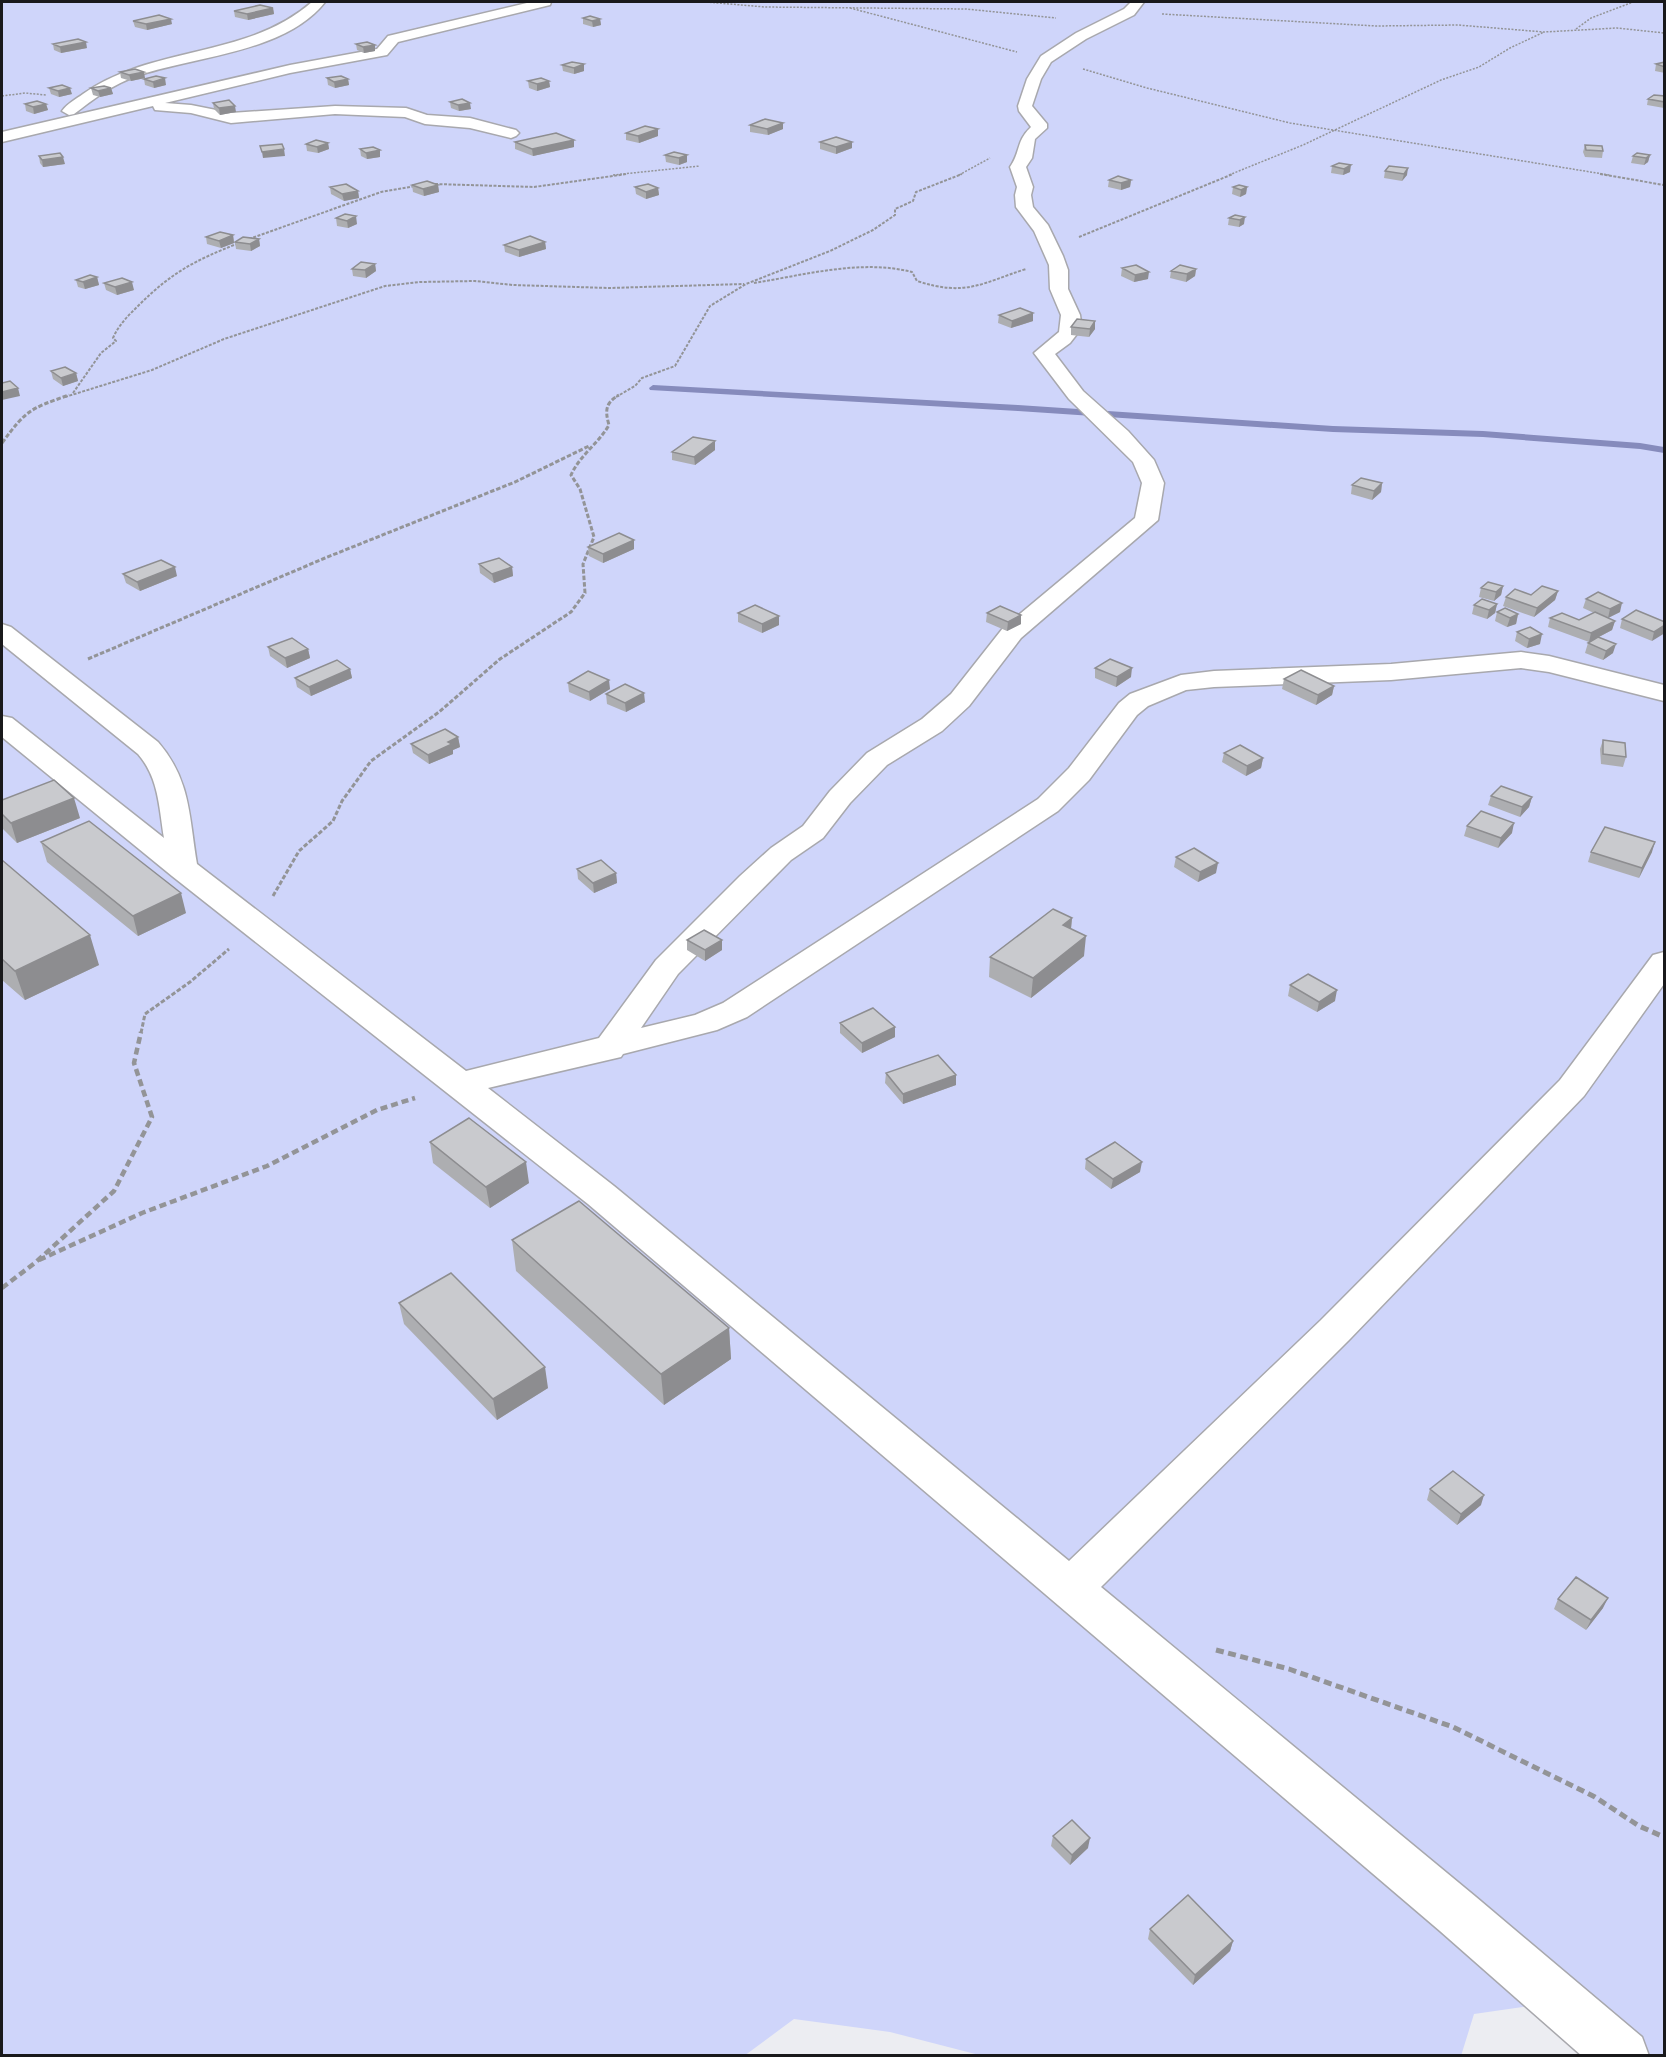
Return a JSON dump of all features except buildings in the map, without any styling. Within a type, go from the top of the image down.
[{"type":"street","points":[[54,123],[93,93],[120,78],[189,56],[262,38],[285,29],[306,15],[319,2]]},
{"type":"street","points":[[2,137],[290,69],[372,55],[386,49],[387,44],[393,39],[545,2]]},
{"type":"street","points":[[609,1049],[667,967],[751,882],[781,854],[813,832],[840,797],[877,759],[932,725],[960,700],[1012,633],[1146,520],[1153,483],[1143,460],[1076,395],[1044,352],[1067,338],[1072,327],[1067,303],[1058,287],[1059,272],[1041,227],[1031,218],[1025,208],[1022,195],[1025,187],[1018,167],[1024,158],[1028,138],[1040,128],[1026,111],[1026,99],[1039,69],[1046,59],[1126,11]]},
{"type":"street","points":[[131,105],[191,109],[231,118],[334,110],[406,113],[425,119],[470,123],[511,133]]},
{"type":"street","points":[[2,632],[148,748],[161,763],[170,785],[183,870]]},
{"type":"street","points":[[462,1083],[609,1049],[705,1023],[735,1010],[1048,806],[1079,774],[1128,709],[1138,700],[1161,689],[1181,683],[1214,679],[1391,672],[1521,660],[1549,664],[1665,693]]},
{"type":"street","points":[[2,724],[183,870],[462,1083],[601,1195],[1449,1906],[1623,2055]]},
{"type":"street","points":[[1070,1589],[1335,1330],[1572,1088],[1665,962]]},
{"type":"path","points":[[706,2],[765,7],[966,9],[1060,19],[1126,11],[1236,20],[1376,26],[1490,26],[1544,32],[1617,28],[1665,33]]},
{"type":"path","points":[[1575,29],[1591,18],[1633,2]]},
{"type":"path","points":[[850,8],[1252,114],[1332,130],[1471,151],[1665,185]]},
{"type":"path","points":[[2,443],[25,412],[73,393],[152,370],[224,339],[385,286],[427,281],[475,280],[513,285],[597,288],[746,284],[893,267],[912,272],[917,281],[928,285],[964,288],[984,285],[1053,257],[1085,234],[1303,145],[1432,84],[1479,68],[1509,48],[1544,32]]},
{"type":"path","points":[[2,1288],[36,1262],[114,1191],[152,1118],[134,1063],[145,1014],[190,982],[256,926],[299,851],[333,821],[342,801],[371,761],[439,712],[500,659],[571,612],[585,593],[583,564],[594,537],[580,489],[571,475],[575,462],[606,432],[609,424],[605,412],[610,400],[634,386],[642,378],[675,366],[710,306],[746,284],[830,251],[890,220],[895,215],[895,209],[913,201],[916,192],[960,175],[1001,152],[1027,144]]},
{"type":"path","points":[[435,184],[534,187],[606,176],[700,166]]},
{"type":"path","points":[[73,393],[101,353],[116,341],[113,338],[118,327],[161,284],[179,270],[224,249],[342,205],[381,192],[425,185]]},
{"type":"path","points":[[54,673],[314,563],[515,482],[591,445]]},
{"type":"path","points":[[36,1262],[141,1213],[267,1166],[376,1110],[462,1083]]},
{"type":"path","points":[[1211,1649],[1289,1669],[1453,1727],[1595,1797],[1639,1826],[1665,1837]]},
{"type":"shaded area","points":[[2,2],[1664,2],[1664,2055],[1593,2055],[1529,2006],[1474,2014],[1461,2056],[983,2056],[890,2032],[794,2019],[744,2056],[2,2056]]},
{"type":"waterway","points":[[653,388],[1018,408],[1333,429],[1483,434],[1640,446],[1664,450]]}]
